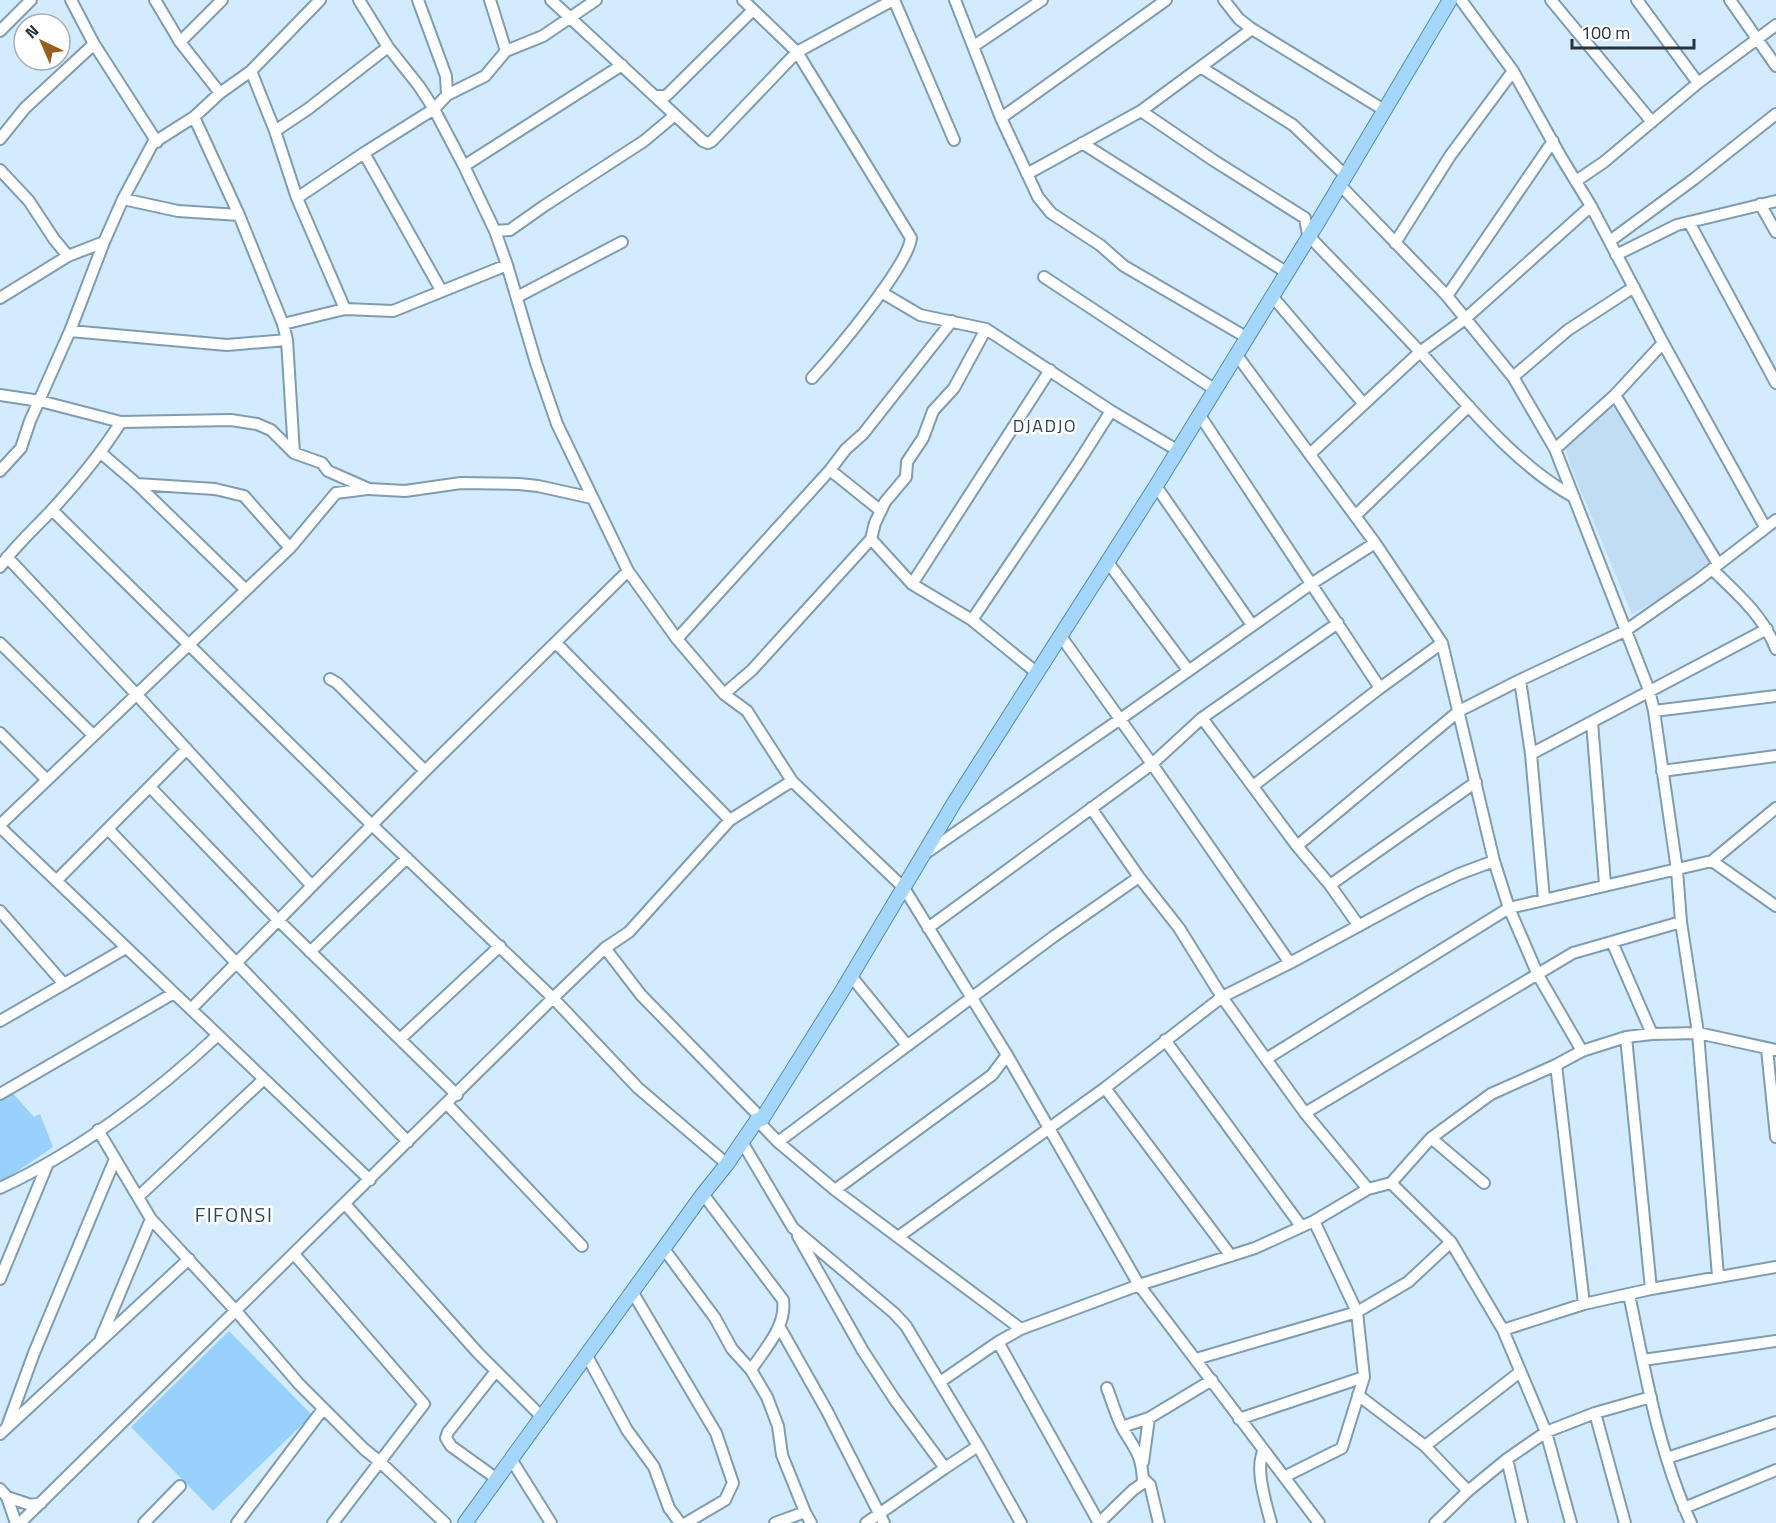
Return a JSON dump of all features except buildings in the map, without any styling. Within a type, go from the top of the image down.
[{"type":"main road","points":[[465,1523],[759,1120],[851,976],[1036,673],[1156,486],[1450,0]]},
{"type":"street","points":[[0,31],[31,0]]},
{"type":"street","points":[[71,0],[94,44],[157,141]]},
{"type":"street","points":[[155,0],[180,42],[220,93]]},
{"type":"street","points":[[180,42],[222,0]]},
{"type":"street","points":[[0,471],[21,448],[104,242],[123,199],[153,143],[194,117],[220,93],[251,71],[320,0]]},
{"type":"street","points":[[359,0],[388,47],[434,109],[495,231],[557,424],[628,571],[677,639],[724,694],[747,711],[792,781],[904,888],[1007,1055],[1139,1285],[1319,1523]]},
{"type":"street","points":[[418,0],[446,76],[447,95]]},
{"type":"street","points":[[490,0],[506,51]]},
{"type":"street","points":[[551,0],[703,141],[708,143],[797,52],[893,0],[954,140]]},
{"type":"street","points":[[297,198],[434,109],[447,95],[485,76],[506,51],[543,36],[596,0]]},
{"type":"street","points":[[743,0],[797,52],[909,232],[910,244],[906,254],[881,292],[837,350],[812,378]]},
{"type":"street","points":[[955,0],[1001,118],[1038,197],[1051,213],[1100,245],[1124,266],[1246,337]]},
{"type":"street","points":[[974,46],[1042,0]]},
{"type":"street","points":[[1001,118],[1166,0]]},
{"type":"street","points":[[1224,0],[1252,29],[1384,110]]},
{"type":"street","points":[[1461,0],[1513,71],[1591,206],[1663,343],[1765,526]]},
{"type":"street","points":[[1551,0],[1652,122]]},
{"type":"street","points":[[1637,0],[1698,84]]},
{"type":"street","points":[[1730,0],[1776,66]]},
{"type":"street","points":[[655,96],[666,96],[752,11]]},
{"type":"street","points":[[1576,181],[1604,162],[1698,84],[1776,25]]},
{"type":"street","points":[[1027,174],[1141,111],[1252,29]]},
{"type":"street","points":[[0,138],[26,108],[94,44]]},
{"type":"street","points":[[275,131],[308,109],[388,47]]},
{"type":"street","points":[[464,166],[622,65]]},
{"type":"street","points":[[1202,68],[1293,125],[1395,243],[1447,296],[1513,377],[1555,449],[1649,690],[1654,711],[1698,1033],[1718,1276]]},
{"type":"street","points":[[251,71],[275,131],[297,198],[345,309]]},
{"type":"street","points":[[1395,243],[1450,156],[1513,71]]},
{"type":"street","points":[[1141,111],[1305,218],[1308,235],[1469,406],[1524,462],[1558,489],[1574,497]]},
{"type":"street","points":[[1610,242],[1776,114]]},
{"type":"street","points":[[495,231],[510,230],[644,141],[675,115]]},
{"type":"street","points":[[194,117],[239,215],[284,324],[294,453]]},
{"type":"street","points":[[1447,296],[1553,141]]},
{"type":"street","points":[[1082,143],[1286,272]]},
{"type":"street","points":[[364,153],[441,290]]},
{"type":"street","points":[[0,170],[29,201],[54,240],[68,256]]},
{"type":"street","points":[[123,199],[178,211],[239,215]]},
{"type":"street","points":[[1616,255],[1677,225],[1776,201]]},
{"type":"street","points":[[1760,204],[1776,232]]},
{"type":"street","points":[[1310,454],[1420,352],[1464,319],[1591,206]]},
{"type":"street","points":[[1689,222],[1776,383]]},
{"type":"street","points":[[2,293],[68,256],[104,242]]},
{"type":"street","points":[[518,297],[622,242]]},
{"type":"street","points":[[284,324],[345,309],[393,311],[507,265]]},
{"type":"street","points":[[1044,277],[1214,389]]},
{"type":"street","points":[[1513,377],[1568,330],[1634,287]]},
{"type":"street","points":[[881,292],[920,315],[986,329],[1111,411],[1177,450]]},
{"type":"street","points":[[1272,296],[1363,403]]},
{"type":"street","points":[[677,639],[830,470],[846,449],[863,434],[952,321]]},
{"type":"street","points":[[724,694],[752,670],[872,539],[875,523],[885,502],[906,477],[907,462],[923,438],[933,411],[954,388],[986,329]]},
{"type":"street","points":[[70,331],[227,345],[287,340]]},
{"type":"street","points":[[1555,449],[1615,394],[1663,343]]},
{"type":"street","points":[[1236,354],[1375,543],[1442,643],[1494,861],[1509,908],[1538,975],[1582,1051]]},
{"type":"street","points":[[912,584],[1050,370]]},
{"type":"street","points":[[1615,394],[1715,567],[1754,610],[1767,629],[1776,649]]},
{"type":"street","points":[[0,395],[40,401],[122,422],[240,421],[272,430],[294,453],[321,463],[338,480],[336,493],[290,548],[0,826],[370,1180]]},
{"type":"street","points":[[1355,516],[1469,406]]},
{"type":"street","points":[[972,620],[1111,411]]},
{"type":"street","points":[[1199,414],[1380,688]]},
{"type":"street","points":[[0,567],[101,453],[122,422]]},
{"type":"street","points":[[101,453],[137,484],[245,589]]},
{"type":"street","points":[[830,470],[881,511]]},
{"type":"street","points":[[328,471],[369,489]]},
{"type":"street","points":[[336,493],[369,489],[405,491],[461,483],[519,484],[592,498]]},
{"type":"street","points":[[137,484],[215,489],[244,496],[290,548]]},
{"type":"street","points":[[1156,486],[1252,625]]},
{"type":"street","points":[[52,510],[372,825],[553,998],[638,1088],[727,1164]]},
{"type":"street","points":[[1297,846],[1459,711],[1625,631],[1776,520]]},
{"type":"street","points":[[872,539],[912,584],[972,620],[1036,673]]},
{"type":"street","points":[[923,855],[1311,584],[1375,543]]},
{"type":"street","points":[[7,557],[312,886]]},
{"type":"street","points":[[1107,561],[1188,670]]},
{"type":"street","points":[[191,1009],[425,771],[628,571]]},
{"type":"street","points":[[928,928],[1152,764],[1202,718],[1338,623]]},
{"type":"street","points":[[1531,754],[1767,629]]},
{"type":"street","points":[[1060,636],[1290,963]]},
{"type":"street","points":[[0,643],[93,735]]},
{"type":"street","points":[[556,643],[730,820]]},
{"type":"street","points":[[1253,786],[1442,643]]},
{"type":"street","points":[[330,679],[338,683],[425,771]]},
{"type":"street","points":[[1520,680],[1531,754],[1544,899]]},
{"type":"street","points":[[1654,711],[1776,696]]},
{"type":"street","points":[[1202,718],[1359,926]]},
{"type":"street","points":[[1592,722],[1605,884]]},
{"type":"street","points":[[0,733],[47,780]]},
{"type":"street","points":[[56,881],[187,749]]},
{"type":"street","points":[[1662,771],[1776,756]]},
{"type":"street","points":[[4,1493],[18,1523],[41,1503],[553,998],[605,948],[629,932],[730,820],[792,781]]},
{"type":"street","points":[[1330,885],[1476,782]]},
{"type":"street","points":[[150,787],[278,920],[456,1095]]},
{"type":"street","points":[[1091,808],[1139,877],[1179,928],[1222,997],[1305,1113],[1368,1189]]},
{"type":"street","points":[[1266,1059],[1509,908],[1712,861],[1776,808]]},
{"type":"street","points":[[108,829],[408,1142]]},
{"type":"street","points":[[310,952],[407,858]]},
{"type":"street","points":[[898,1237],[1105,1088],[1222,997],[1290,963],[1420,892],[1494,861]]},
{"type":"street","points":[[1712,861],[1776,906]]},
{"type":"street","points":[[778,1142],[1139,877]]},
{"type":"street","points":[[0,911],[64,984]]},
{"type":"street","points":[[1305,1113],[1573,953],[1681,921]]},
{"type":"street","points":[[1612,942],[1652,1034]]},
{"type":"street","points":[[400,1039],[500,946]]},
{"type":"street","points":[[0,1021],[126,948]]},
{"type":"street","points":[[605,948],[641,995],[778,1142],[835,1190],[1021,1329]]},
{"type":"street","points":[[851,976],[908,1045]]},
{"type":"street","points":[[0,1094],[174,993]]},
{"type":"street","points":[[940,1382],[1021,1329],[1139,1285],[1255,1248],[1314,1221],[1368,1189],[1391,1183],[1431,1138],[1491,1094],[1582,1051],[1626,1037],[1698,1033],[1771,1049],[1776,1137]]},
{"type":"street","points":[[0,1188],[48,1164],[98,1130],[181,1068],[218,1035]]},
{"type":"street","points":[[1626,1037],[1651,1289]]},
{"type":"street","points":[[1165,1040],[1301,1226]]},
{"type":"street","points":[[835,1190],[992,1075],[1007,1055]]},
{"type":"street","points":[[1556,1065],[1584,1304]]},
{"type":"street","points":[[138,1197],[264,1079]]},
{"type":"street","points":[[1105,1088],[1231,1256]]},
{"type":"street","points":[[447,1104],[582,1246]]},
{"type":"street","points":[[98,1130],[151,1219],[236,1311],[298,1384],[364,1449],[445,1523]]},
{"type":"street","points":[[1431,1138],[1484,1183]]},
{"type":"street","points":[[742,1142],[863,1351],[895,1400],[945,1468]]},
{"type":"street","points":[[4,1430],[115,1159]]},
{"type":"street","points":[[0,1279],[48,1164]]},
{"type":"street","points":[[1391,1183],[1450,1242],[1503,1330],[1546,1432],[1571,1523]]},
{"type":"street","points":[[703,1194],[783,1300],[785,1311],[779,1326],[751,1370]]},
{"type":"street","points":[[345,1204],[496,1371],[542,1417]]},
{"type":"street","points":[[99,1343],[151,1219]]},
{"type":"street","points":[[1284,1477],[1342,1448],[1364,1377],[1358,1312],[1314,1221]]},
{"type":"street","points":[[793,1228],[906,1326],[1021,1523]]},
{"type":"street","points":[[1196,1359],[1358,1312],[1408,1282],[1450,1242]]},
{"type":"street","points":[[664,1249],[715,1318],[732,1349],[751,1370],[767,1397],[778,1426],[782,1455],[805,1512],[812,1523]]},
{"type":"street","points":[[294,1254],[424,1404],[333,1523]]},
{"type":"street","points":[[4,1430],[189,1260]]},
{"type":"street","points":[[1503,1330],[1584,1304],[1718,1276],[1776,1267]]},
{"type":"street","points":[[633,1293],[716,1433],[733,1483],[725,1500],[686,1523]]},
{"type":"street","points":[[1629,1294],[1651,1397],[1667,1458],[1691,1523]]},
{"type":"street","points":[[779,1326],[827,1411],[882,1518]]},
{"type":"street","points":[[1643,1360],[1776,1341]]},
{"type":"street","points":[[998,1342],[1099,1523],[1143,1482]]},
{"type":"street","points":[[587,1356],[627,1430],[654,1467],[669,1508],[680,1523]]},
{"type":"street","points":[[496,1371],[448,1432],[446,1438],[451,1446],[497,1479]]},
{"type":"street","points":[[1425,1446],[1520,1372]]},
{"type":"street","points":[[1239,1419],[1364,1377]]},
{"type":"street","points":[[1122,1427],[1149,1418],[1212,1380]]},
{"type":"street","points":[[1107,1388],[1122,1427],[1138,1452],[1142,1465]]},
{"type":"street","points":[[1358,1395],[1425,1446],[1468,1491]]},
{"type":"street","points":[[1435,1523],[1468,1491],[1546,1432],[1595,1413],[1651,1397]]},
{"type":"street","points":[[237,1523],[323,1409]]},
{"type":"street","points":[[1595,1413],[1624,1523]]},
{"type":"street","points":[[1143,1482],[1142,1465],[1149,1418]]},
{"type":"street","points":[[1667,1458],[1776,1422]]},
{"type":"street","points":[[866,1523],[882,1518],[945,1468],[978,1446]]},
{"type":"street","points":[[1264,1450],[1260,1456],[1260,1468],[1271,1523]]},
{"type":"street","points":[[511,1459],[551,1523]]},
{"type":"street","points":[[1507,1460],[1522,1523]]},
{"type":"street","points":[[1684,1508],[1776,1470]]},
{"type":"street","points":[[1143,1482],[1146,1481],[1150,1485],[1159,1523]]},
{"type":"street","points":[[144,1523],[180,1486]]},
{"type":"street","points":[[4,1493],[31,1505],[41,1503]]},
{"type":"street","points":[[775,1523],[805,1512]]},
{"type":"shaded area","points":[[1613,407],[1633,432],[1711,561],[1662,598],[1632,614],[1570,464],[1565,446],[1601,414]]},
{"type":"shaded area","points":[[10,1090],[34,1117],[40,1114],[53,1147],[0,1183],[0,1096]]},
{"type":"shaded area","points":[[229,1331],[312,1415],[213,1511],[131,1427]]},
{"type":"district","name":"DJADJO","points":[[1045,426]]},
{"type":"district","name":"FIFONSI","points":[[234,1215]]}]
